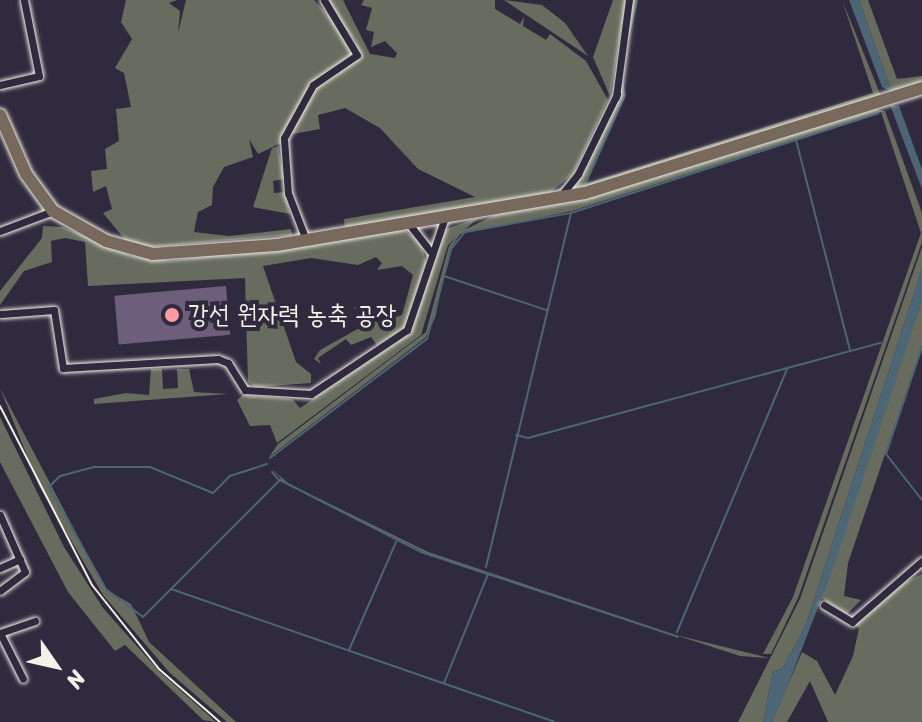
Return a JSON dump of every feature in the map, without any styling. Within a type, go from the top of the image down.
[{"type":"main road","points":[[0,115],[26,174],[53,211],[141,252],[306,240],[557,199],[922,88]]},
{"type":"street","points":[[0,85],[39,76],[24,0]]},
{"type":"street","points":[[306,240],[288,193],[284,138],[313,85],[357,55],[324,0]]},
{"type":"street","points":[[557,199],[578,174],[616,95],[629,0]]},
{"type":"street","points":[[0,231],[53,211]]},
{"type":"street","points":[[1,314],[54,310],[63,368],[218,359],[228,363],[245,390],[311,394],[407,330],[430,251],[445,217]]},
{"type":"street","points":[[409,224],[430,251]]},
{"type":"street","points":[[0,515],[25,577],[0,591]]},
{"type":"street","points":[[0,568],[20,559]]},
{"type":"street","points":[[824,605],[852,622],[922,561]]},
{"type":"street","points":[[23,679],[0,633],[35,621]]},
{"type":"shaded area","points":[[126,0],[177,0],[169,3],[180,11],[178,33],[186,0],[314,0],[348,36],[355,53],[316,79],[281,143],[258,154],[249,139],[253,157],[224,167],[213,187],[212,205],[198,212],[194,232],[229,236],[291,229],[292,235],[148,247],[127,242],[103,213],[112,209],[106,186],[93,192],[91,171],[107,169],[105,149],[119,141],[116,109],[131,107],[124,73],[115,68],[132,39],[121,22]]},
{"type":"shaded area","points":[[325,0],[343,0],[370,54],[395,58],[397,53],[385,41],[371,47],[374,32],[366,30],[372,8],[361,5],[364,0],[495,0],[495,9],[520,24],[524,17],[523,26],[546,40],[550,34],[586,61],[608,100],[573,174],[546,196],[345,228],[344,219],[475,197],[418,169],[380,128],[345,108],[318,115],[320,129],[287,135],[311,90],[359,58],[356,42]]},
{"type":"shaded area","points":[[504,0],[542,5],[565,23],[588,56]]},
{"type":"shaded area","points":[[613,0],[626,0],[610,96],[593,57]]},
{"type":"shaded area","points":[[631,0],[636,0],[620,79],[625,95],[585,184],[873,93],[842,0],[881,96],[584,188],[576,186],[618,94],[615,77]]},
{"type":"shaded area","points":[[859,0],[868,0],[897,79],[922,76],[922,83],[892,92]]},
{"type":"shaded area","points":[[876,109],[885,111],[922,213],[922,242],[798,598],[771,654],[763,654],[793,597],[921,233],[881,112],[572,211],[460,234],[450,249],[435,318],[425,338],[269,457],[278,444],[426,332],[449,246],[462,231],[495,215],[575,201]]},
{"type":"shaded area","points":[[278,146],[284,179],[273,181],[274,193],[285,192],[290,214],[253,207],[272,148]]},
{"type":"shaded area","points":[[478,218],[448,245],[421,335],[277,443],[270,425],[250,426],[237,400],[243,395],[292,399],[300,408],[410,332],[443,230]]},
{"type":"shaded area","points":[[43,226],[63,227],[131,256],[171,261],[404,230],[421,242],[426,262],[405,327],[377,345],[371,337],[351,345],[346,339],[318,358],[321,364],[314,359],[320,350],[370,322],[353,307],[386,321],[402,315],[413,275],[402,266],[377,270],[382,263],[376,257],[358,265],[311,258],[263,266],[296,362],[311,374],[311,383],[255,387],[248,382],[245,278],[88,286],[85,242],[65,238],[51,241],[52,262],[24,271],[0,305],[0,291],[42,238]]},
{"type":"shaded area","points":[[922,247],[922,269],[805,627],[782,669],[773,671],[763,722],[738,722],[800,599]]},
{"type":"shaded area","points":[[922,300],[922,345],[848,563],[844,596],[861,600],[847,614],[821,598]]},
{"type":"shaded area","points":[[151,369],[162,369],[163,389],[178,388],[177,369],[189,369],[194,392],[228,394],[94,404],[94,399],[126,393],[149,395]]},
{"type":"shaded area","points":[[0,388],[106,590],[131,604],[149,642],[236,722],[227,722],[170,673],[103,595],[39,486]]},
{"type":"shaded area","points":[[0,417],[64,547],[103,608],[160,672],[216,722],[203,720],[125,645],[115,651],[68,592],[0,462]]},
{"type":"shaded area","points":[[272,469],[289,484],[428,552],[676,635],[769,658],[740,656],[428,554],[294,488],[284,482]]},
{"type":"shaded area","points":[[922,574],[922,722],[828,722],[810,681],[787,722],[772,722],[802,652],[817,661],[835,695],[853,656],[859,628],[854,625],[885,592]]},
{"type":"water","points":[[849,0],[859,0],[892,92],[882,87]]},
{"type":"water","points":[[890,105],[899,106],[922,169],[922,189]]},
{"type":"water","points":[[922,269],[922,300],[833,569],[780,705],[772,722],[763,722],[773,671],[782,669],[805,627]]},
{"type":"building","name":"강선 원자력 농축 공장","points":[[226,286],[230,335],[119,345],[114,296]]},
{"type":"waterway","points":[[626,46],[637,0]]},
{"type":"waterway","points":[[585,185],[625,95],[622,83]]},
{"type":"waterway","points":[[444,276],[451,249],[465,232],[571,213],[878,113]]},
{"type":"waterway","points":[[796,140],[850,351]]},
{"type":"waterway","points":[[486,567],[571,214]]},
{"type":"waterway","points":[[270,458],[427,339],[444,276],[546,310]]},
{"type":"waterway","points":[[516,435],[528,438],[881,343]]},
{"type":"waterway","points":[[922,347],[886,454],[922,500]]},
{"type":"waterway","points":[[677,632],[787,369]]},
{"type":"waterway","points":[[267,464],[230,476],[213,493],[150,467],[94,467],[60,476],[49,487],[106,589],[143,617],[171,589],[554,722]]},
{"type":"waterway","points":[[272,472],[279,480]]},
{"type":"waterway","points":[[172,588],[280,480],[421,552],[487,574]]},
{"type":"waterway","points":[[349,650],[396,542]]},
{"type":"waterway","points":[[444,683],[488,574],[678,637]]},
{"type":"railway","points":[[0,406],[92,585],[159,669],[220,722]]},
{"type":"place","name":"강선 원자력 농축 공장","points":[[172,315]]}]
